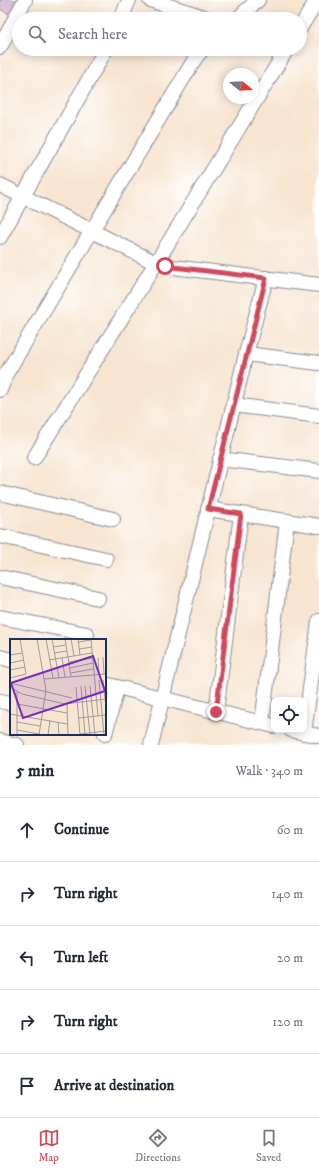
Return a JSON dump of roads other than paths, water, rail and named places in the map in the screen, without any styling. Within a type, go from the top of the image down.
[{"type":"street","points":[[19,12],[25,0]]},
{"type":"street","points":[[124,12],[129,0]]},
{"type":"street","points":[[150,0],[188,12]]},
{"type":"street","points":[[245,12],[258,0]]},
{"type":"street","points":[[307,16],[317,0]]},
{"type":"street","points":[[0,47],[12,24]]},
{"type":"street","points":[[0,237],[102,56]]},
{"type":"street","points":[[0,390],[6,374],[197,56]]},
{"type":"street","points":[[34,458],[283,56]]},
{"type":"street","points":[[0,185],[23,198],[156,263],[319,285]]},
{"type":"street","points":[[156,744],[162,698],[233,405],[266,278]]},
{"type":"street","points":[[246,354],[319,363]]},
{"type":"street","points":[[233,405],[319,416]]},
{"type":"street","points":[[220,459],[319,471]]},
{"type":"street","points":[[0,493],[113,519]]},
{"type":"street","points":[[208,509],[319,526]]},
{"type":"street","points":[[216,712],[241,514]]},
{"type":"street","points":[[106,728],[111,686],[268,725],[287,521]]},
{"type":"street","points":[[0,536],[106,559]]},
{"type":"street","points":[[0,577],[98,598]]},
{"type":"street","points":[[0,617],[87,634]]},
{"type":"street","points":[[304,697],[319,621]]},
{"type":"street","points":[[0,657],[10,660]]},
{"type":"street","points":[[0,701],[10,703]]},
{"type":"street","points":[[306,733],[319,736]]},
{"type":"street","points":[[102,745],[104,735]]},
{"type":"street","points":[[0,741],[17,745]]}]
